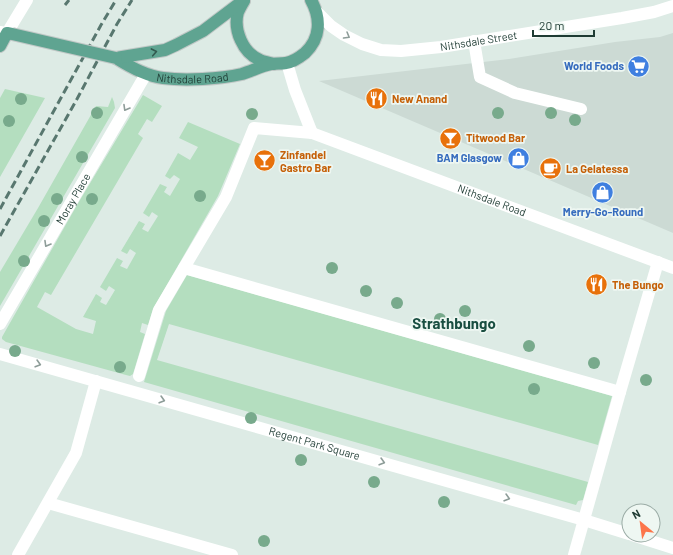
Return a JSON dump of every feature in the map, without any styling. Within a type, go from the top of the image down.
[{"type":"main road","name":"Nithsdale Road","points":[[5,36],[116,58],[165,50],[203,32],[244,0]]},
{"type":"main road","name":"Nithsdale Road","points":[[244,0],[238,12],[237,26],[240,39],[248,51],[259,60],[273,64]]},
{"type":"main road","name":"Nithsdale Road","points":[[116,58],[130,67],[146,74],[162,78],[182,80],[218,78],[242,74],[273,64],[287,63],[300,57],[310,48],[316,37],[318,24],[316,12],[311,0]]},
{"type":"street","points":[[5,36],[27,0]]},
{"type":"street","name":"Nithsdale Street","points":[[316,12],[331,26],[344,35],[362,44],[381,50],[401,51],[622,18],[654,12],[673,6]]},
{"type":"street","points":[[474,41],[480,77],[515,93],[581,109]]},
{"type":"street","points":[[287,63],[295,90],[312,133]]},
{"type":"street","name":"Moray Place","points":[[0,324],[146,74]]},
{"type":"street","name":"Nithsdale Road","points":[[184,268],[226,197],[254,128],[312,133],[673,268]]},
{"type":"street","points":[[574,555],[658,262]]},
{"type":"street","points":[[139,376],[160,310],[184,268],[620,392]]},
{"type":"street","name":"Regent Park Square","points":[[0,354],[621,532]]},
{"type":"street","points":[[18,555],[76,453],[96,381]]},
{"type":"street","points":[[48,502],[232,555]]},
{"type":"street","points":[[657,543],[673,548]]},
{"type":"shaded area","points":[[673,33],[673,233],[319,81],[509,59],[615,42],[660,37]]},
{"type":"green space","points":[[5,89],[45,98],[0,177],[0,98]]},
{"type":"green space","points":[[143,95],[162,106],[152,122],[147,119],[138,134],[143,138],[51,295],[45,292],[37,307],[76,329],[93,334],[96,321],[83,317],[96,294],[102,298],[100,302],[106,305],[115,290],[109,286],[106,291],[100,287],[117,258],[123,261],[120,266],[127,269],[136,253],[130,249],[127,254],[121,251],[139,221],[145,224],[142,229],[148,232],[158,216],[152,212],[149,217],[143,213],[160,184],[167,187],[164,192],[170,196],[180,179],[174,175],[170,179],[165,176],[178,153],[190,160],[198,147],[179,138],[188,122],[240,144],[218,196],[153,309],[148,325],[142,323],[140,332],[145,334],[133,374],[130,376],[126,375],[6,342],[2,339],[2,337],[77,205]]},
{"type":"green space","points":[[112,97],[115,108],[0,306],[0,272],[96,106],[108,107]]},
{"type":"green space","points":[[187,275],[612,396],[598,445],[169,324],[157,360],[588,482],[583,500],[578,501],[576,505],[144,382],[166,311]]},
{"type":"railway","points":[[65,5],[69,0]]},
{"type":"railway","points":[[0,209],[116,0]]},
{"type":"railway","points":[[0,236],[77,99],[117,24],[132,0]]},
{"type":"place","name":"World Foods","points":[[639,66]]},
{"type":"place","name":"New Anand","points":[[376,99]]},
{"type":"place","name":"Titwood Bar","points":[[451,138]]},
{"type":"place","name":"BAM Glasgow","points":[[518,158]]},
{"type":"place","name":"Zinfandel Gastro Bar","points":[[264,161]]},
{"type":"place","name":"La Gelatessa","points":[[550,169]]},
{"type":"place","name":"Merry-Go-Round","points":[[603,192]]},
{"type":"place","name":"The Bungo","points":[[597,285]]},
{"type":"district","name":"Strathbungo","points":[[454,324]]}]
